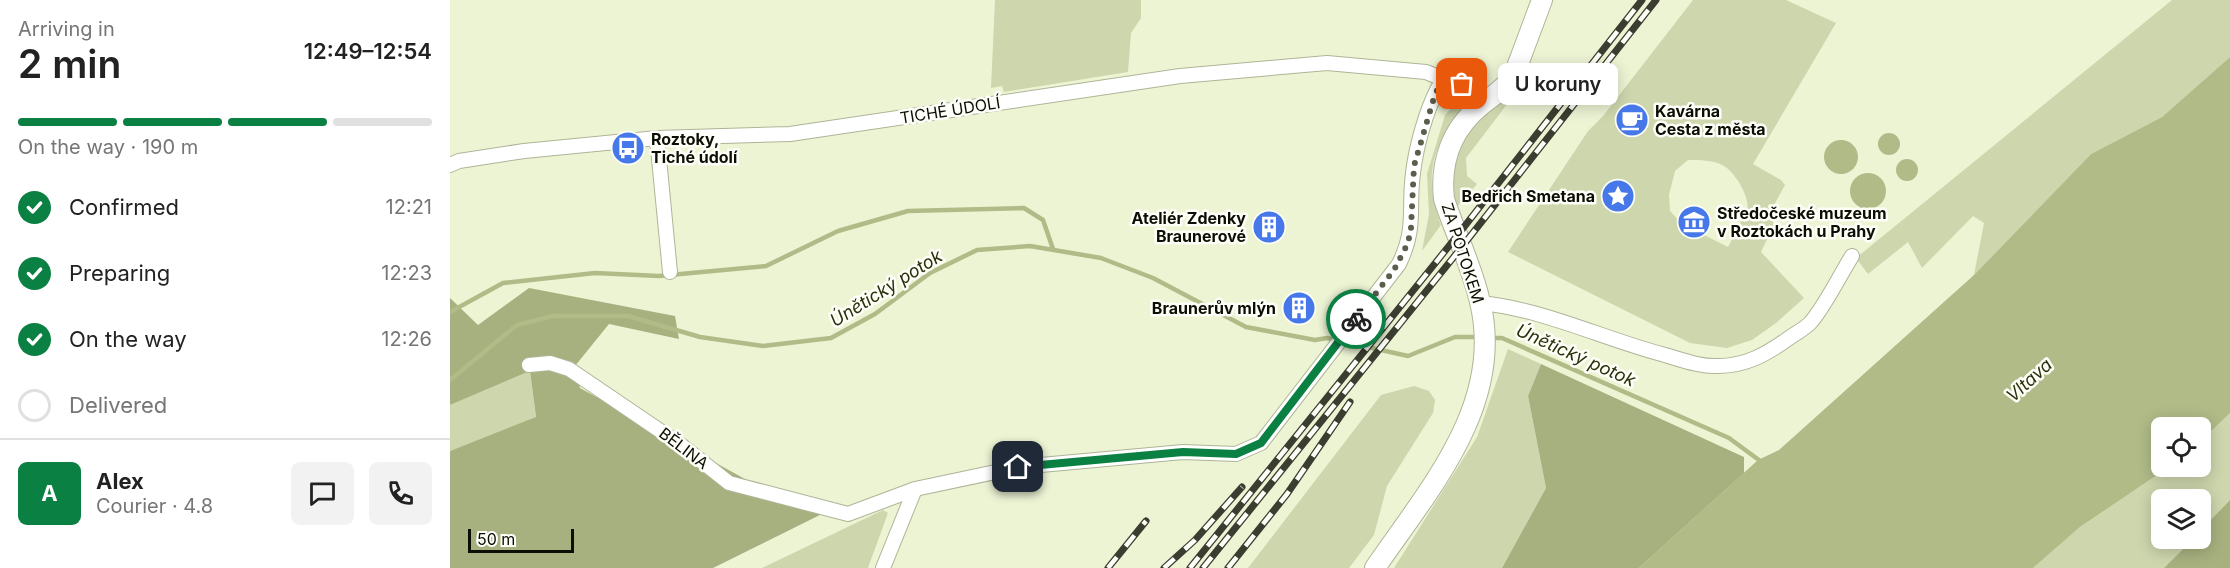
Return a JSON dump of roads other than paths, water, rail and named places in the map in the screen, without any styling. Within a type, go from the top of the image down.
[{"type":"main road","name":"ZA POTOKEM","points":[[1376,568],[1440,472],[1466,428],[1479,394],[1485,351],[1482,310],[1444,199],[1442,181],[1447,152],[1454,137],[1469,117],[1509,83],[1514,75],[1542,0]]},
{"type":"street","name":"TICHÉ ÚDOLÍ","points":[[450,165],[459,161],[524,151],[657,138],[790,134],[1180,76],[1327,63],[1426,72],[1448,81],[1455,80],[1484,103]]},
{"type":"street","points":[[883,568],[915,489],[1018,467],[1183,452],[1236,454],[1261,443],[1394,270],[1406,249],[1411,228],[1412,179],[1416,155],[1433,99],[1440,86],[1448,81]]},
{"type":"street","points":[[657,138],[670,272]]},
{"type":"street","points":[[1482,310],[1504,305],[1543,315],[1639,348],[1691,362],[1717,366],[1736,364],[1755,360],[1811,323],[1852,256]]},
{"type":"street","name":"BĚLINA","points":[[529,365],[550,363],[569,369],[681,444],[729,483],[848,514],[915,489]]},
{"type":"water","name":"Vltava","points":[[2230,57],[2230,413],[2211,431],[2211,417],[2151,417],[2151,477],[2154,477],[2080,527],[2033,568],[1639,568],[1758,460],[1779,450],[1974,275],[2091,154],[2162,117]]},
{"type":"water","points":[[1889,133],[1897,136],[1900,144],[1897,152],[1889,155],[1881,152],[1878,144],[1881,136]]},
{"type":"water","points":[[1841,140],[1853,145],[1858,157],[1853,169],[1841,174],[1829,169],[1824,157],[1829,145]]},
{"type":"water","points":[[1907,159],[1915,162],[1918,170],[1915,178],[1907,181],[1899,178],[1896,170],[1899,162]]},
{"type":"water","points":[[1868,173],[1881,178],[1886,191],[1881,204],[1868,209],[1855,204],[1850,191],[1855,178]]},
{"type":"waterway","points":[[450,312],[503,283],[595,273],[659,276],[766,266],[838,231],[908,211],[1024,208],[1043,220],[1053,249]]},
{"type":"waterway","name":"Únětický potok","points":[[450,380],[517,325],[553,316],[628,316],[700,337],[763,346],[831,338],[875,314],[930,273],[977,250],[1030,246],[1101,258],[1153,278],[1246,327],[1315,340],[1327,338],[1408,356],[1455,337],[1481,337]]},
{"type":"waterway","name":"Únětický potok","points":[[1489,338],[1502,338],[1729,438],[1763,463]]},
{"type":"railway","points":[[1190,568],[1453,241],[1642,0]]},
{"type":"railway","points":[[1203,568],[1461,248],[1656,0]]},
{"type":"railway","points":[[1228,568],[1287,494],[1350,402]]},
{"type":"railway","points":[[1164,568],[1195,540],[1242,487]]},
{"type":"railway","points":[[1108,568],[1146,521]]},
{"type":"place","name":"U koruny","points":[[1462,84]]},
{"type":"place","name":"Kavárna Cesta z města","points":[[1632,120]]},
{"type":"place","name":"Roztoky, Tiché údolí","points":[[628,148]]},
{"type":"place","name":"Bedřich Smetana","points":[[1618,196]]},
{"type":"place","name":"Středočeské muzeum v Roztokách u Prahy","points":[[1694,222]]},
{"type":"place","name":"Ateliér Zdenky Braunerové","points":[[1269,227]]},
{"type":"place","name":"Braunerův mlýn","points":[[1299,308]]}]
